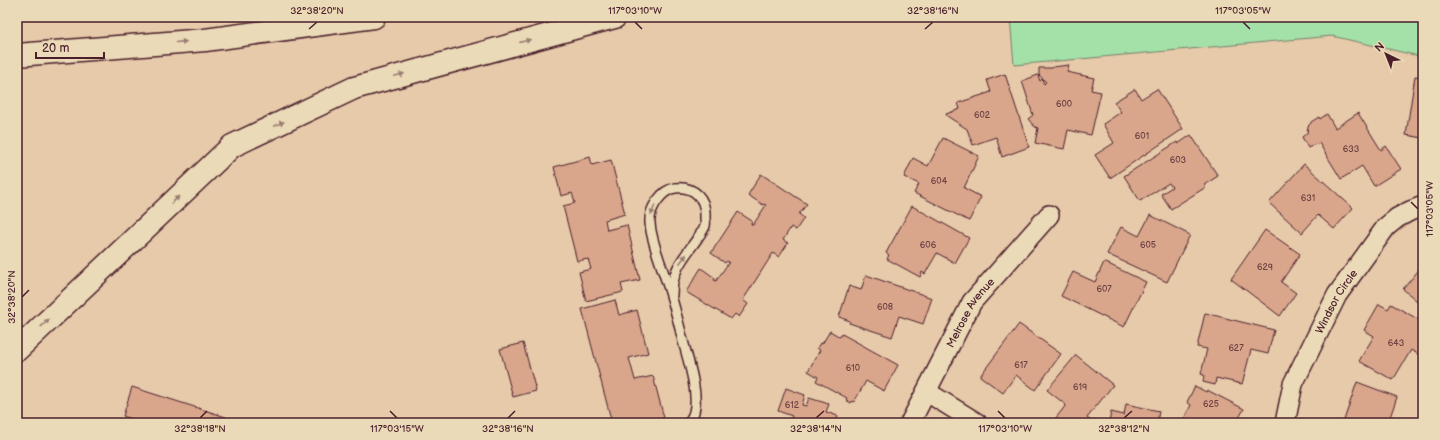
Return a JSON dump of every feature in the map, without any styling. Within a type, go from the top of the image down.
[{"type":"highway","points":[[17,55],[205,40],[374,17]]},
{"type":"highway","points":[[17,350],[232,146],[354,88],[615,17]]},
{"type":"street","name":"Windsor Circle","points":[[1284,423],[1293,384],[1337,295],[1386,227],[1397,218],[1423,206]]},
{"type":"street","name":"Melrose Avenue","points":[[910,423],[972,302],[1049,215]]},
{"type":"street","points":[[927,392],[977,423]]},
{"type":"lane","points":[[672,295],[672,284],[678,265],[705,226],[705,208],[702,200],[691,190],[684,188],[674,188],[659,198],[654,205],[649,220],[655,244],[672,295],[692,374],[695,391],[694,412],[689,423]]},
{"type":"green space","points":[[1010,17],[1423,17],[1423,57],[1332,36],[1014,65]]},
{"type":"building","points":[[1069,65],[1067,72],[1094,78],[1091,90],[1101,92],[1091,135],[1068,130],[1064,149],[1035,143],[1038,128],[1035,127],[1028,119],[1033,115],[1022,81],[1038,75],[1040,81],[1042,79],[1044,84],[1046,82],[1039,75],[1039,68],[1052,68]]},
{"type":"building","points":[[1005,74],[1029,147],[1002,157],[996,137],[973,145],[967,129],[946,114],[960,109],[958,103],[991,92],[987,80]]},
{"type":"building","points":[[1415,76],[1423,77],[1423,138],[1406,135]]},
{"type":"building","points":[[1135,89],[1141,99],[1157,89],[1183,129],[1110,178],[1095,155],[1114,143],[1103,124],[1121,112],[1114,102]]},
{"type":"building","points":[[1358,113],[1381,150],[1386,146],[1401,169],[1374,186],[1362,166],[1341,179],[1319,143],[1308,148],[1302,137],[1307,133],[1308,126],[1311,122],[1319,117],[1320,119],[1327,114],[1335,128]]},
{"type":"building","points":[[1191,135],[1218,176],[1204,185],[1206,187],[1171,209],[1161,194],[1172,187],[1169,183],[1140,201],[1124,176],[1177,142],[1178,144]]},
{"type":"building","points":[[943,138],[979,156],[964,188],[981,197],[969,221],[914,193],[919,184],[904,177],[913,158],[928,166]]},
{"type":"building","points":[[590,157],[592,165],[611,160],[625,214],[605,220],[607,230],[627,225],[640,280],[621,284],[623,292],[586,301],[579,272],[591,269],[588,259],[577,261],[563,206],[575,203],[572,193],[561,196],[554,167]]},
{"type":"building","points":[[1304,164],[1353,208],[1334,229],[1318,215],[1302,233],[1269,203]]},
{"type":"building","points":[[761,174],[807,204],[799,214],[804,218],[796,230],[791,227],[783,240],[788,243],[779,257],[773,253],[743,300],[748,304],[739,317],[735,314],[731,319],[686,292],[701,268],[715,278],[714,280],[716,281],[729,262],[727,261],[725,263],[711,253],[738,212],[752,221],[751,224],[753,225],[766,205],[763,205],[748,195]]},
{"type":"building","points":[[912,206],[969,238],[955,263],[937,253],[925,274],[922,272],[920,277],[887,259],[889,255],[886,253]]},
{"type":"building","points":[[1150,215],[1190,235],[1167,282],[1107,254],[1121,227],[1139,236]]},
{"type":"building","points":[[1265,230],[1300,254],[1281,282],[1296,293],[1280,316],[1231,279]]},
{"type":"building","points":[[1104,262],[1146,282],[1124,327],[1061,296],[1073,272],[1095,282]]},
{"type":"building","points":[[1423,265],[1423,306],[1403,289]]},
{"type":"building","points":[[866,275],[932,298],[923,324],[899,316],[892,337],[849,323],[850,321],[839,317],[849,286],[861,290]]},
{"type":"building","points":[[615,300],[619,315],[637,310],[648,353],[629,358],[635,380],[653,376],[664,418],[647,423],[612,423],[582,309]]},
{"type":"building","points":[[1379,304],[1388,309],[1391,304],[1423,322],[1423,357],[1411,350],[1393,380],[1359,361],[1374,336],[1364,330]]},
{"type":"building","points":[[1205,313],[1274,330],[1268,354],[1251,350],[1242,384],[1216,378],[1215,385],[1203,382],[1204,375],[1201,374],[1207,349],[1197,347]]},
{"type":"building","points":[[1019,324],[1061,354],[1035,390],[1016,375],[1003,393],[980,376]]},
{"type":"building","points":[[830,331],[840,337],[842,334],[898,365],[884,391],[866,381],[854,402],[852,401],[851,403],[846,400],[847,398],[816,381],[818,377],[808,371],[820,350],[817,348],[820,343],[822,344]]},
{"type":"building","points":[[523,343],[536,391],[513,397],[500,349]]},
{"type":"building","points":[[1076,355],[1113,385],[1087,418],[1092,422],[1091,423],[1052,423],[1066,405],[1047,390]]},
{"type":"building","points":[[1357,382],[1397,397],[1388,423],[1343,423]]},
{"type":"building","points":[[1195,386],[1206,392],[1207,390],[1244,409],[1236,423],[1182,423],[1191,405],[1187,402]]},
{"type":"building","points":[[132,387],[226,417],[224,423],[131,423],[132,419],[123,416]]},
{"type":"building","points":[[786,388],[805,395],[802,405],[806,406],[809,398],[829,404],[826,412],[838,416],[835,423],[789,423],[792,416],[778,411]]},
{"type":"building","points":[[1126,404],[1159,411],[1157,423],[1109,423],[1111,412],[1124,415]]}]
